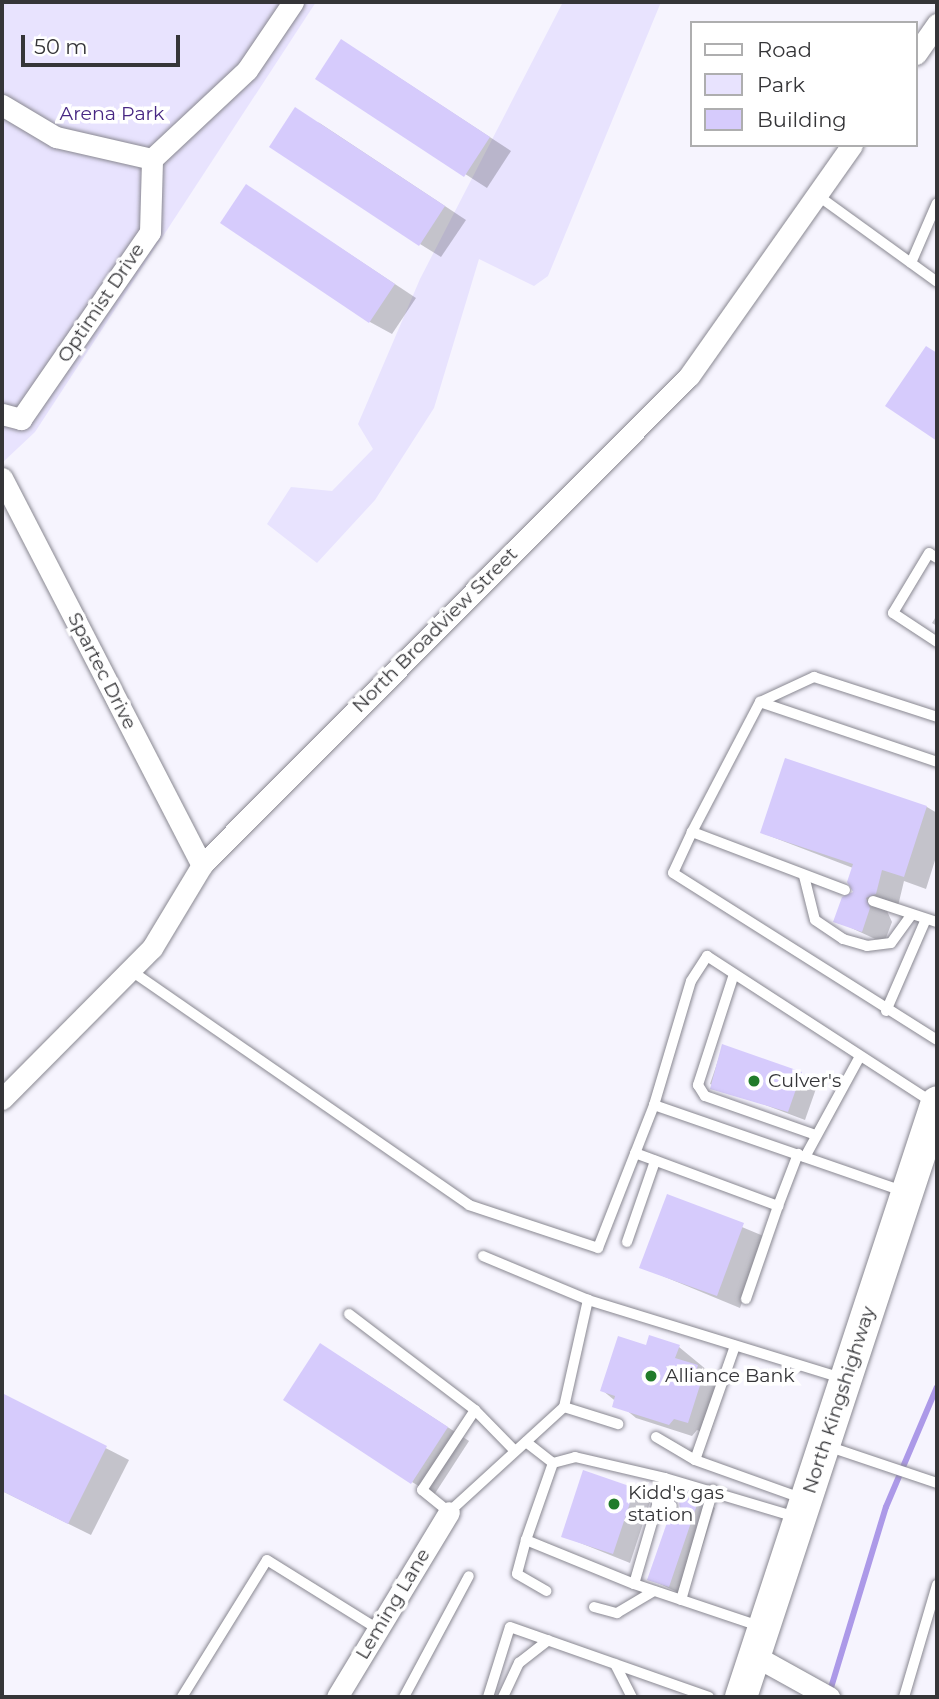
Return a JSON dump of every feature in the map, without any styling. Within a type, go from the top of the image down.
[{"type":"main road","name":"North Kingshighway","points":[[741,1697],[937,1103]]},
{"type":"street","points":[[2,105],[56,137],[152,159],[247,70],[293,2]]},
{"type":"street","points":[[918,51],[937,24]]},
{"type":"street","name":"North Broadview Street","points":[[2,1100],[152,948],[202,865],[689,376],[851,147]]},
{"type":"street","name":"Optimist Drive","points":[[2,414],[21,419],[150,232],[152,159]]},
{"type":"street","name":"Spartec Drive","points":[[2,478],[202,865]]},
{"type":"street","name":"Leming Lane","points":[[337,1697],[449,1512]]},
{"type":"street","points":[[760,1642],[802,1682],[829,1697]]},
{"type":"lane","points":[[817,195],[937,282]]},
{"type":"lane","points":[[911,262],[937,203]]},
{"type":"lane","points":[[937,558],[929,553],[893,613],[937,642]]},
{"type":"lane","points":[[937,717],[814,677],[760,702],[673,873],[886,1011],[937,1040]]},
{"type":"lane","points":[[760,702],[937,762]]},
{"type":"lane","points":[[692,832],[845,890]]},
{"type":"lane","points":[[804,876],[816,920],[843,939],[867,946],[891,943],[911,915]]},
{"type":"lane","points":[[873,901],[932,921],[886,1011]]},
{"type":"lane","points":[[130,971],[469,1205],[598,1248],[654,1105],[691,981],[707,956],[937,1103]]},
{"type":"lane","points":[[734,974],[698,1085],[705,1096],[813,1133]]},
{"type":"lane","points":[[746,1300],[778,1206],[801,1156],[813,1133],[835,1113],[860,1056]]},
{"type":"lane","points":[[654,1105],[907,1193]]},
{"type":"lane","points":[[635,1153],[778,1206]]},
{"type":"lane","points":[[627,1242],[655,1161]]},
{"type":"lane","points":[[483,1256],[588,1300],[845,1380]]},
{"type":"lane","points":[[475,1410],[422,1490],[449,1512],[564,1407],[588,1300]]},
{"type":"lane","points":[[349,1314],[475,1410],[515,1451]]},
{"type":"lane","points":[[695,1460],[735,1346]]},
{"type":"lane","points":[[564,1407],[618,1424]]},
{"type":"lane","points":[[656,1437],[695,1460],[803,1509]]},
{"type":"lane","points":[[526,1442],[553,1463]]},
{"type":"lane","points":[[824,1445],[932,1480]]},
{"type":"lane","points":[[553,1463],[575,1457],[803,1509]]},
{"type":"lane","points":[[546,1591],[517,1574],[553,1463]]},
{"type":"lane","points":[[634,1584],[665,1478]]},
{"type":"lane","points":[[681,1600],[713,1490]]},
{"type":"lane","points":[[657,1503],[672,1506]]},
{"type":"lane","points":[[649,1532],[662,1535]]},
{"type":"lane","points":[[526,1540],[681,1600],[760,1642]]},
{"type":"lane","points":[[685,1541],[697,1545]]},
{"type":"lane","points":[[641,1557],[654,1560]]},
{"type":"lane","points":[[181,1697],[267,1560],[378,1629]]},
{"type":"lane","points":[[676,1566],[690,1570]]},
{"type":"lane","points":[[404,1697],[469,1576]]},
{"type":"lane","points":[[904,1697],[937,1585]]},
{"type":"lane","points":[[594,1607],[617,1613],[654,1591]]},
{"type":"lane","points":[[488,1697],[510,1627],[709,1697]]},
{"type":"lane","points":[[503,1697],[519,1663],[548,1640]]},
{"type":"lane","points":[[615,1664],[632,1697]]},
{"type":"green space","name":"Arena Park","points":[[2,2],[316,2],[35,432],[2,463]]},
{"type":"green space","points":[[563,2],[661,2],[548,276],[534,286],[479,259],[434,408],[375,500],[317,563],[267,524],[291,487],[332,491],[373,449],[358,424],[420,279]]},
{"type":"building","points":[[341,39],[490,137],[464,177],[315,79]]},
{"type":"building","points":[[295,107],[445,206],[419,246],[269,147]]},
{"type":"building","points":[[246,184],[395,284],[369,323],[220,223]]},
{"type":"building","points":[[926,346],[937,353],[937,441],[885,406]]},
{"type":"building","points":[[785,758],[927,806],[904,877],[882,870],[876,894],[866,898],[870,908],[862,932],[833,922],[842,897],[853,892],[847,882],[853,864],[760,833]]},
{"type":"building","name":"Culver's","points":[[722,1044],[802,1072],[788,1112],[710,1089]]},
{"type":"building","points":[[667,1194],[744,1223],[717,1296],[639,1268]]},
{"type":"building","points":[[649,1335],[680,1345],[675,1358],[698,1365],[694,1377],[702,1379],[688,1423],[674,1419],[669,1425],[612,1407],[615,1396],[600,1391],[618,1336],[646,1345]]},
{"type":"building","points":[[320,1343],[448,1427],[411,1484],[283,1400]]},
{"type":"building","points":[[2,1393],[107,1446],[68,1524],[2,1491]]},
{"type":"building","points":[[583,1470],[635,1488],[613,1554],[561,1537]]},
{"type":"building","points":[[677,1490],[700,1496],[669,1587],[647,1580],[670,1514],[680,1508]]},
{"type":"waterway","points":[[830,1691],[886,1507],[937,1387]]},
{"type":"place","name":"Culver's","points":[[754,1081]]},
{"type":"place","name":"Alliance Bank","points":[[651,1376]]},
{"type":"place","name":"Kidd's gas station","points":[[614,1504]]}]
